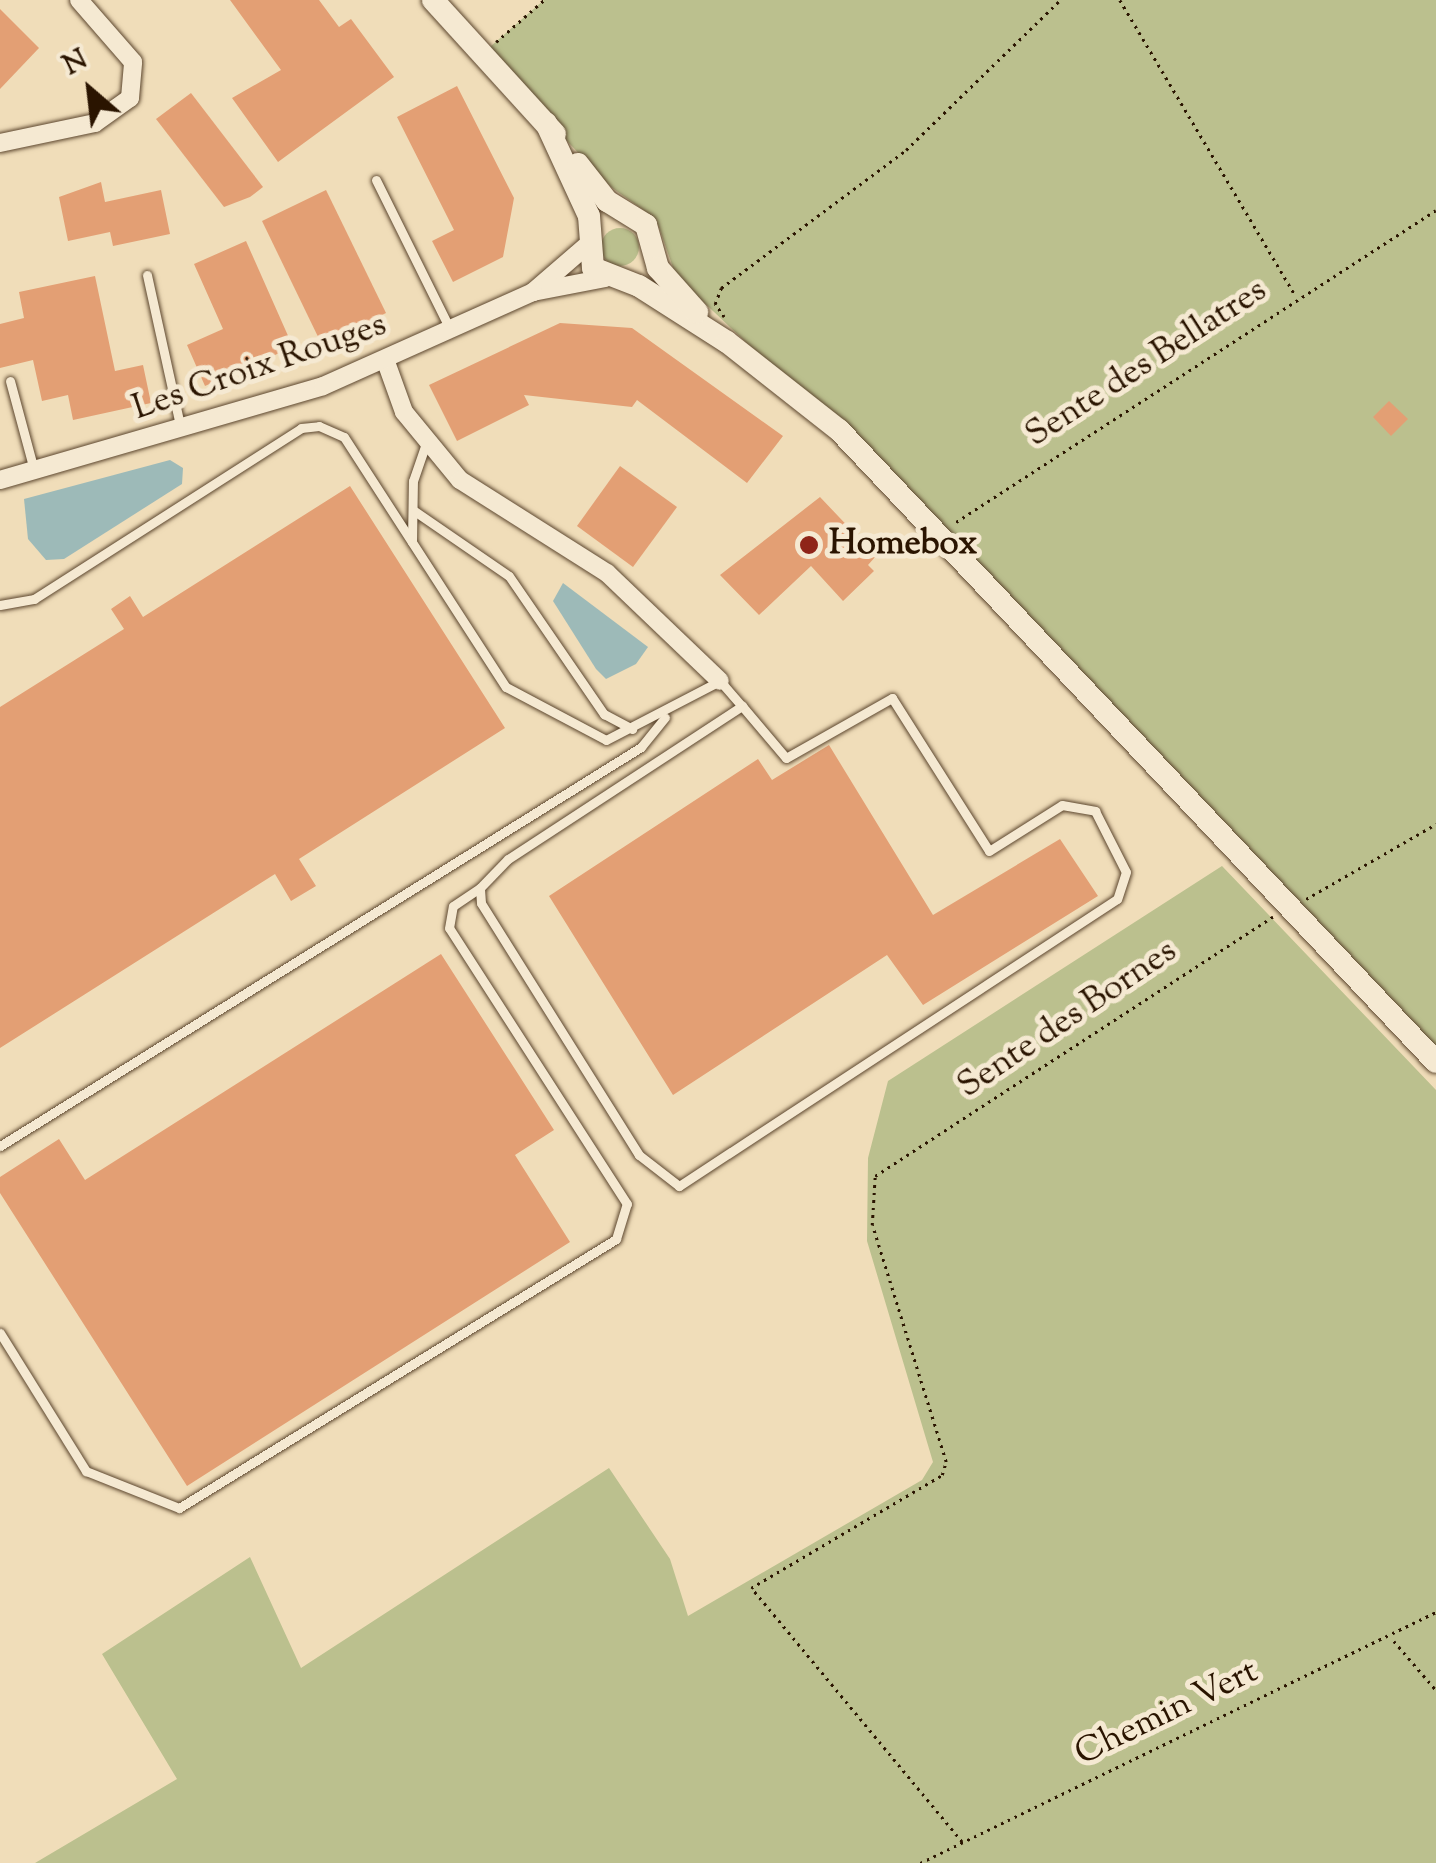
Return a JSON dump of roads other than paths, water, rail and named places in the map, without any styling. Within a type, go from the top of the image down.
[{"type":"street","points":[[0,143],[95,123],[130,98],[133,62],[79,0]]},
{"type":"street","points":[[433,0],[546,123],[606,201],[649,230],[653,251],[666,279],[727,342],[838,430],[1436,1062]]},
{"type":"street","points":[[546,123],[587,239],[615,279],[727,342]]},
{"type":"street","points":[[587,239],[605,216],[627,214]]},
{"type":"street","name":"Les Croix Rouges","points":[[533,292],[587,239]]},
{"type":"street","points":[[615,279],[643,271],[653,251]]},
{"type":"street","name":"Les Croix Rouges","points":[[0,480],[181,433],[386,362],[533,292],[615,279]]},
{"type":"street","points":[[386,362],[426,444],[460,480],[607,574],[720,681]]},
{"type":"lane","points":[[376,180],[451,331]]},
{"type":"lane","points":[[147,276],[181,433]]},
{"type":"lane","points":[[10,382],[35,474]]},
{"type":"lane","points":[[0,605],[34,599],[300,428],[344,437],[506,688],[606,740],[667,715],[720,681],[786,758],[892,698],[989,851],[1062,805],[1095,811],[1126,872],[1118,899],[679,1186],[639,1156],[480,903],[480,888]]},
{"type":"lane","points":[[412,542],[413,510],[426,444]]},
{"type":"lane","points":[[413,510],[510,576],[604,714],[633,729]]},
{"type":"lane","points":[[0,1333],[86,1471],[179,1508],[616,1239],[628,1204],[450,928],[453,906],[480,888],[508,859],[742,706]]},
{"type":"lane","points":[[0,1146],[641,747],[667,715]]},
{"type":"water","points":[[170,460],[183,468],[182,484],[64,559],[46,560],[28,539],[24,499]]},
{"type":"water","points":[[563,583],[648,647],[636,664],[606,679],[596,669],[553,601]]},
{"type":"place","name":"Homebox","points":[[809,545]]}]
